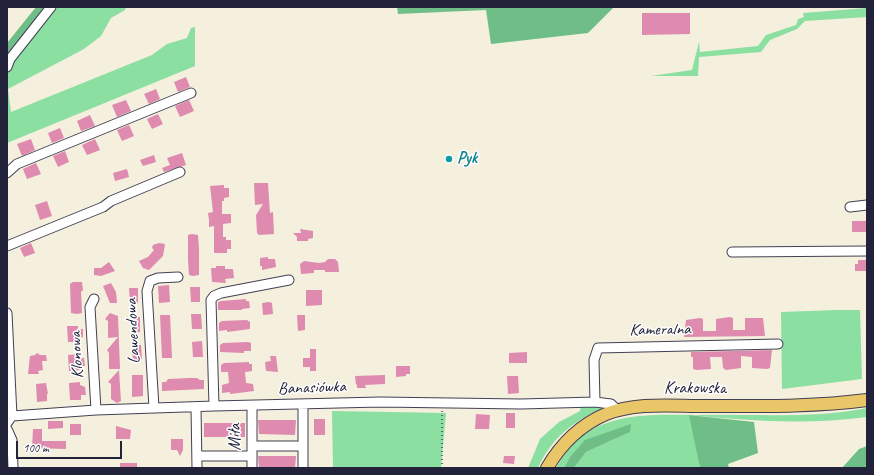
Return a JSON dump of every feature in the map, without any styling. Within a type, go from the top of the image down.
[{"type":"main road","name":"Krakowska","points":[[546,468],[562,445],[572,435],[590,422],[618,411],[659,406],[834,404],[867,400]]},
{"type":"street","points":[[7,67],[10,59],[51,7]]},
{"type":"street","points":[[7,173],[17,164],[191,93]]},
{"type":"street","points":[[7,246],[104,207],[111,201],[180,172]]},
{"type":"street","points":[[850,207],[867,204]]},
{"type":"street","points":[[732,252],[867,251]]},
{"type":"street","name":"Lawendowa","points":[[154,408],[147,291],[150,281],[158,278],[178,277]]},
{"type":"street","points":[[214,406],[211,300],[214,296],[221,293],[288,280]]},
{"type":"street","name":"Klonowa","points":[[94,299],[90,307],[96,410]]},
{"type":"street","points":[[7,313],[10,420]]},
{"type":"street","name":"Kameralna","points":[[595,402],[594,360],[598,348],[778,344]]},
{"type":"street","name":"Banasiówka","points":[[10,420],[96,410],[303,404],[595,402],[611,404],[618,411]]},
{"type":"street","points":[[302,468],[303,404]]},
{"type":"street","name":"Miła","points":[[252,406],[252,468]]},
{"type":"street","points":[[196,407],[197,468]]},
{"type":"street","points":[[7,429],[12,440],[13,468]]},
{"type":"street","points":[[201,456],[297,446]]},
{"type":"path","points":[[442,403],[442,467]]},
{"type":"green space","points":[[36,7],[50,7],[7,58],[7,43]]},
{"type":"green space","points":[[50,7],[126,7],[125,10],[111,18],[101,36],[84,49],[8,89],[11,112],[152,55],[167,44],[187,38],[191,28],[195,27],[195,66],[7,143],[7,58]]},
{"type":"green space","points":[[397,7],[614,7],[588,33],[491,44],[486,10],[398,14]]},
{"type":"green space","points":[[867,8],[867,17],[805,21],[797,29],[770,40],[761,52],[699,57],[698,76],[651,76],[692,70],[699,42],[700,52],[758,46],[766,35],[796,25],[798,19],[804,17],[803,13]]},
{"type":"green space","points":[[860,310],[862,379],[782,389],[781,312]]},
{"type":"green space","points":[[601,405],[602,408],[573,425],[557,439],[538,468],[528,468],[540,439],[559,422],[580,411],[581,407]]},
{"type":"green space","points":[[867,408],[867,417],[822,421],[734,419],[690,415],[805,415],[826,414]]},
{"type":"green space","points":[[332,411],[446,413],[441,468],[333,468]]},
{"type":"green space","points":[[655,415],[690,415],[700,468],[574,468],[586,452],[630,432],[570,457],[564,468],[556,468],[562,458],[578,439],[588,432],[614,421]]},
{"type":"green space","points":[[689,415],[754,422],[758,453],[728,464],[729,468],[700,468]]},
{"type":"green space","points":[[631,424],[630,432],[586,452],[574,468],[564,468],[570,457],[585,440]]},
{"type":"green space","points":[[867,446],[867,468],[842,468],[859,449]]},
{"type":"building","points":[[642,13],[690,13],[690,34],[642,35]]},
{"type":"building","points":[[186,77],[190,87],[178,92],[174,82]]},
{"type":"building","points":[[156,89],[160,99],[149,104],[144,94]]},
{"type":"building","points":[[126,100],[131,111],[117,117],[112,105]]},
{"type":"building","points":[[189,100],[194,111],[180,117],[175,106]]},
{"type":"building","points":[[158,114],[163,124],[152,129],[147,119]]},
{"type":"building","points":[[90,115],[95,126],[81,131],[77,121]]},
{"type":"building","points":[[129,125],[134,136],[122,141],[117,130]]},
{"type":"building","points":[[60,128],[64,138],[52,143],[48,133]]},
{"type":"building","points":[[31,139],[35,150],[22,156],[17,144]]},
{"type":"building","points":[[95,139],[100,150],[87,155],[82,145]]},
{"type":"building","points":[[65,151],[69,162],[58,167],[53,156]]},
{"type":"building","points":[[182,153],[186,165],[164,172],[162,168],[170,165],[167,158]]},
{"type":"building","points":[[154,155],[156,162],[143,166],[140,160]]},
{"type":"building","points":[[36,163],[41,174],[27,179],[23,169]]},
{"type":"building","points":[[127,169],[129,177],[115,181],[113,173]]},
{"type":"building","points":[[254,183],[268,183],[270,213],[273,212],[274,234],[259,235],[257,233],[256,215],[263,204],[255,205]]},
{"type":"building","points":[[224,185],[224,188],[229,188],[229,197],[224,198],[224,201],[222,201],[222,214],[231,214],[231,223],[223,224],[223,237],[226,237],[226,240],[231,240],[231,249],[227,249],[227,253],[214,253],[214,226],[209,227],[208,213],[213,212],[210,186]]},
{"type":"building","points":[[47,201],[52,216],[40,220],[35,205]]},
{"type":"building","points":[[852,221],[867,221],[867,232],[852,232]]},
{"type":"building","points":[[300,229],[313,231],[313,238],[308,239],[308,241],[297,241],[297,237],[293,233],[301,233]]},
{"type":"building","points":[[188,235],[198,235],[199,250],[199,275],[193,276],[189,275],[188,260]]},
{"type":"building","points":[[31,243],[35,253],[24,257],[20,248]]},
{"type":"building","points":[[159,243],[165,244],[163,256],[149,270],[143,268],[139,261],[148,257],[154,250],[152,248],[153,245]]},
{"type":"building","points":[[268,257],[268,259],[275,259],[276,267],[262,270],[262,266],[260,266],[260,258]]},
{"type":"building","points":[[328,259],[335,259],[338,262],[339,272],[314,270],[314,273],[301,274],[300,264],[304,261],[319,263],[325,262]]},
{"type":"building","points":[[858,260],[867,260],[867,271],[855,271],[855,264],[858,264]]},
{"type":"building","points":[[109,262],[115,271],[101,276],[94,275],[94,268],[101,268]]},
{"type":"building","points":[[216,266],[225,266],[225,269],[233,269],[234,278],[225,279],[226,283],[212,282],[211,268],[216,268]]},
{"type":"building","points":[[73,282],[82,282],[82,313],[71,313],[70,284]]},
{"type":"building","points":[[111,283],[116,292],[117,303],[110,303],[103,286]]},
{"type":"building","points":[[169,285],[170,302],[159,303],[158,286]]},
{"type":"building","points":[[190,287],[200,287],[200,302],[191,302]]},
{"type":"building","points":[[129,288],[138,288],[138,303],[133,304],[130,302]]},
{"type":"building","points":[[306,290],[322,290],[322,305],[306,306]]},
{"type":"building","points":[[246,299],[246,301],[249,301],[250,308],[242,310],[218,310],[218,302]]},
{"type":"building","points":[[262,303],[272,303],[273,314],[263,315]]},
{"type":"building","points":[[110,313],[118,316],[120,369],[109,369],[109,353],[107,350],[118,337],[108,338],[108,321],[105,319]]},
{"type":"building","points":[[191,314],[201,314],[202,329],[192,329]]},
{"type":"building","points":[[160,315],[170,315],[172,358],[162,358]]},
{"type":"building","points":[[297,315],[305,315],[305,330],[298,331]]},
{"type":"building","points":[[131,317],[140,317],[140,332],[135,333],[132,331]]},
{"type":"building","points":[[733,318],[733,330],[745,330],[745,318],[763,318],[765,336],[684,337],[686,320],[703,319],[703,331],[716,331],[716,319]]},
{"type":"building","points":[[247,320],[250,322],[250,329],[227,332],[227,330],[219,331],[219,323],[222,321]]},
{"type":"building","points":[[67,326],[78,326],[78,330],[83,329],[83,337],[78,338],[78,342],[68,342]]},
{"type":"building","points":[[202,341],[203,357],[193,357],[192,342]]},
{"type":"building","points":[[223,343],[251,343],[251,351],[244,351],[244,353],[220,352],[220,345]]},
{"type":"building","points":[[141,345],[142,359],[136,362],[133,360],[132,346]]},
{"type":"building","points":[[310,349],[316,349],[316,371],[310,371],[310,367],[303,367],[303,358],[310,358]]},
{"type":"building","points":[[772,350],[770,368],[767,369],[752,368],[752,357],[741,356],[741,368],[726,370],[723,368],[722,357],[710,357],[711,369],[697,370],[693,369],[693,357],[691,357],[691,352]]},
{"type":"building","points":[[527,352],[527,363],[509,363],[509,353]]},
{"type":"building","points":[[37,353],[40,355],[46,355],[47,361],[42,361],[43,370],[38,371],[39,374],[28,374],[30,356]]},
{"type":"building","points":[[79,354],[79,358],[84,358],[85,366],[80,366],[80,370],[69,371],[68,355]]},
{"type":"building","points":[[270,356],[276,356],[278,372],[266,371],[265,362],[271,361]]},
{"type":"building","points":[[249,362],[249,364],[252,364],[252,371],[245,372],[246,383],[253,384],[254,391],[230,394],[230,392],[222,393],[222,385],[229,383],[228,372],[221,372],[221,365],[224,363]]},
{"type":"building","points":[[396,366],[410,366],[410,374],[396,377]]},
{"type":"building","points":[[119,370],[121,401],[117,403],[111,399],[111,384],[108,382]]},
{"type":"building","points":[[132,375],[143,375],[143,396],[132,397]]},
{"type":"building","points":[[385,375],[385,384],[365,385],[366,388],[357,388],[355,376]]},
{"type":"building","points":[[507,376],[518,376],[519,393],[508,394]]},
{"type":"building","points":[[197,378],[204,380],[204,389],[162,391],[162,382],[166,382],[168,379]]},
{"type":"building","points":[[80,382],[80,385],[85,387],[86,395],[81,395],[81,400],[70,400],[69,383]]},
{"type":"building","points":[[46,383],[48,394],[47,401],[37,402],[36,384]]},
{"type":"building","points":[[506,413],[515,413],[515,428],[506,428]]},
{"type":"building","points":[[476,414],[490,415],[489,429],[475,429]]},
{"type":"building","points":[[314,419],[325,419],[325,435],[314,435]]},
{"type":"building","points":[[258,420],[296,420],[295,435],[259,434]]},
{"type":"building","points":[[48,421],[63,421],[63,428],[48,429]]},
{"type":"building","points":[[204,423],[245,423],[245,437],[204,437]]},
{"type":"building","points":[[70,424],[81,424],[81,435],[70,435]]},
{"type":"building","points":[[116,426],[131,430],[130,439],[116,439]]},
{"type":"building","points":[[33,429],[42,429],[42,441],[66,441],[66,449],[32,448]]},
{"type":"building","points":[[171,439],[183,439],[183,450],[180,456],[177,450],[171,450]]},
{"type":"building","points":[[258,456],[296,456],[295,468],[259,468]]},
{"type":"building","points":[[504,456],[515,456],[514,464],[503,463]]},
{"type":"building","points":[[120,463],[137,463],[137,468],[120,468]]},
{"type":"place","name":"Pyk","points":[[449,159]]}]
